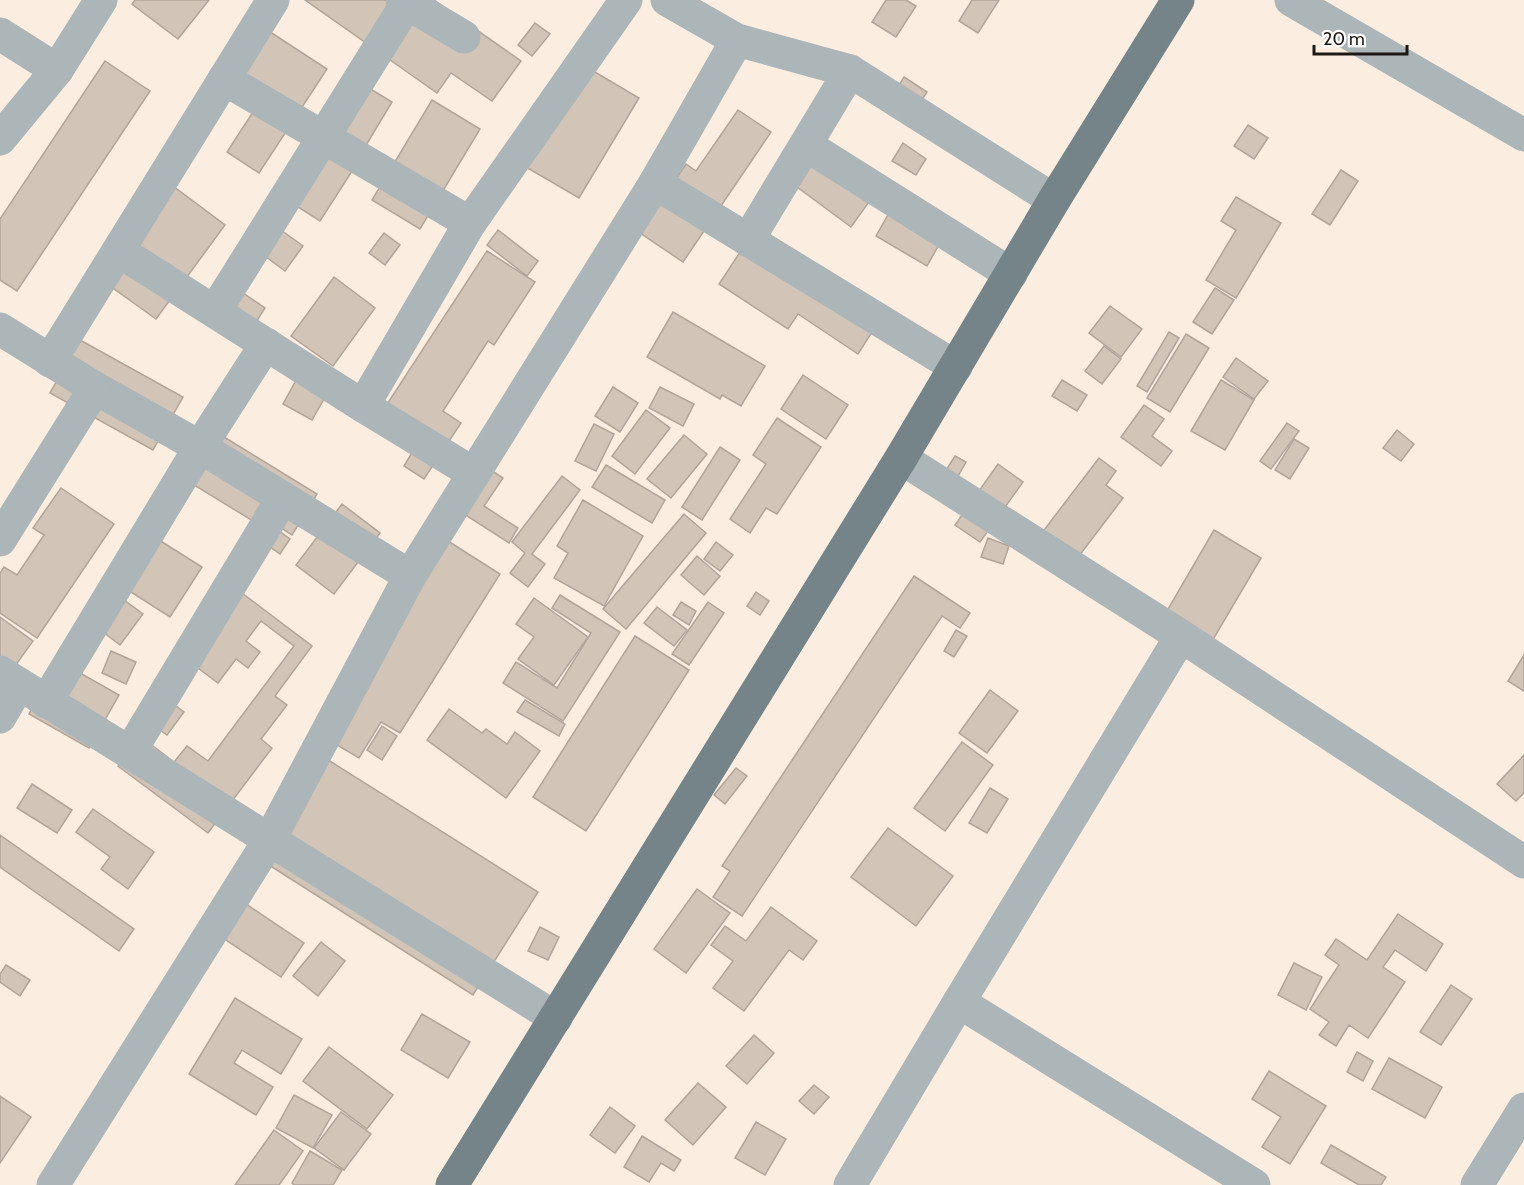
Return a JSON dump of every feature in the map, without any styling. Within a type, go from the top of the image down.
[{"type":"main road","points":[[452,1185],[901,458],[1054,200],[1178,0]]},
{"type":"street","points":[[0,139],[57,70],[101,0]]},
{"type":"street","points":[[50,361],[273,0]]},
{"type":"street","points":[[363,406],[470,223],[626,0]]},
{"type":"street","points":[[667,0],[736,40],[850,71],[1054,200]]},
{"type":"street","points":[[1291,0],[1524,135]]},
{"type":"street","points":[[215,311],[404,2],[464,37]]},
{"type":"street","points":[[0,34],[57,70]]},
{"type":"street","points":[[53,1185],[270,839],[410,576],[655,183],[736,40]]},
{"type":"street","points":[[748,240],[850,71]]},
{"type":"street","points":[[224,79],[470,223]]},
{"type":"street","points":[[806,145],[1011,274]]},
{"type":"street","points":[[655,183],[956,367]]},
{"type":"street","points":[[119,250],[363,406],[473,473]]},
{"type":"street","points":[[0,329],[95,388],[200,447],[410,576]]},
{"type":"street","points":[[46,702],[200,447],[266,344]]},
{"type":"street","points":[[0,540],[95,388]]},
{"type":"street","points":[[901,458],[1181,636],[1524,862]]},
{"type":"street","points":[[130,752],[282,499]]},
{"type":"street","points":[[850,1185],[1181,636]]},
{"type":"street","points":[[0,717],[10,678],[556,1018]]},
{"type":"street","points":[[959,1002],[1254,1185]]},
{"type":"street","points":[[1478,1185],[1524,1109]]},
{"type":"building","points":[[135,0],[209,0],[178,39],[132,4]]},
{"type":"building","points":[[305,0],[434,0],[521,61],[492,101],[451,73],[437,93]]},
{"type":"building","points":[[886,0],[906,0],[916,6],[896,37],[872,22]]},
{"type":"building","points":[[972,0],[999,0],[978,33],[959,21]]},
{"type":"building","points":[[535,23],[550,34],[532,56],[518,45]]},
{"type":"building","points":[[261,26],[327,69],[259,173],[227,152],[264,95],[230,74]]},
{"type":"building","points":[[105,61],[150,91],[17,291],[0,280],[0,219]]},
{"type":"building","points":[[578,62],[639,98],[579,198],[519,163]]},
{"type":"building","points":[[904,77],[927,92],[908,121],[886,106]]},
{"type":"building","points":[[364,85],[392,102],[359,157],[330,139]]},
{"type":"building","points":[[432,100],[480,129],[420,229],[372,200]]},
{"type":"building","points":[[738,110],[771,132],[683,262],[640,233],[686,164],[696,171]]},
{"type":"building","points":[[1248,125],[1268,138],[1254,159],[1234,146]]},
{"type":"building","points":[[320,142],[356,165],[320,221],[284,198]]},
{"type":"building","points":[[903,143],[926,159],[916,175],[892,161]]},
{"type":"building","points":[[808,146],[874,195],[851,227],[785,178]]},
{"type":"building","points":[[1341,170],[1358,181],[1330,225],[1312,214]]},
{"type":"building","points":[[169,183],[225,225],[156,319],[99,278]]},
{"type":"building","points":[[1236,197],[1281,223],[1236,298],[1206,280],[1236,230],[1221,221]]},
{"type":"building","points":[[894,204],[945,234],[927,266],[876,236]]},
{"type":"building","points":[[271,223],[303,246],[285,271],[253,247]]},
{"type":"building","points":[[756,228],[885,312],[858,354],[798,314],[788,329],[719,284]]},
{"type":"building","points":[[498,230],[538,261],[527,276],[487,245]]},
{"type":"building","points":[[384,233],[400,245],[385,265],[369,253]]},
{"type":"building","points":[[487,251],[535,282],[494,345],[488,341],[443,411],[461,423],[424,479],[404,466],[417,444],[378,418]]},
{"type":"building","points":[[334,277],[375,308],[333,366],[291,336]]},
{"type":"building","points":[[233,286],[265,308],[243,343]]},
{"type":"building","points":[[1215,288],[1234,300],[1212,334],[1193,322]]},
{"type":"building","points":[[1110,306],[1142,329],[1121,357],[1089,333]]},
{"type":"building","points":[[673,312],[765,366],[741,406],[722,395],[720,399],[647,357]]},
{"type":"building","points":[[1169,332],[1179,338],[1147,392],[1137,386]]},
{"type":"building","points":[[1186,334],[1209,348],[1170,412],[1147,398]]},
{"type":"building","points":[[80,340],[183,397],[153,450],[50,393]]},
{"type":"building","points":[[1104,346],[1121,359],[1102,384],[1085,371]]},
{"type":"building","points":[[1236,358],[1268,381],[1254,399],[1223,377]]},
{"type":"building","points":[[299,375],[328,392],[312,420],[283,404]]},
{"type":"building","points":[[803,375],[848,405],[826,439],[781,409]]},
{"type":"building","points":[[1062,380],[1087,395],[1077,411],[1052,396]]},
{"type":"building","points":[[1221,380],[1254,400],[1225,450],[1191,431]]},
{"type":"building","points":[[613,387],[638,403],[620,432],[595,416]]},
{"type":"building","points":[[660,387],[694,404],[683,426],[649,408]]},
{"type":"building","points":[[1144,405],[1164,419],[1152,436],[1172,451],[1161,466],[1121,437]]},
{"type":"building","points":[[646,410],[670,428],[635,474],[612,456]]},
{"type":"building","points":[[777,418],[821,447],[777,514],[766,508],[750,533],[730,519],[766,464],[753,455]]},
{"type":"building","points":[[1287,423],[1299,431],[1271,469],[1260,461]]},
{"type":"building","points":[[594,424],[614,434],[596,471],[575,461]]},
{"type":"building","points":[[1397,430],[1414,444],[1401,461],[1383,448]]},
{"type":"building","points":[[216,432],[317,494],[292,535],[258,513],[253,521],[186,480]]},
{"type":"building","points":[[684,435],[707,454],[671,498],[647,479]]},
{"type":"building","points":[[1294,439],[1309,448],[1290,479],[1275,470]]},
{"type":"building","points":[[720,447],[740,460],[702,520],[682,507]]},
{"type":"building","points":[[955,456],[966,462],[953,485],[941,478]]},
{"type":"building","points":[[1099,458],[1116,471],[1106,485],[1123,498],[1076,560],[1041,534]]},
{"type":"building","points":[[998,464],[1023,482],[980,542],[955,525]]},
{"type":"building","points":[[606,465],[665,500],[652,523],[592,487]]},
{"type":"building","points":[[489,469],[503,478],[484,506],[518,528],[509,543],[461,512]]},
{"type":"building","points":[[562,476],[580,490],[532,554],[545,564],[528,587],[510,573],[525,553],[512,542]]},
{"type":"building","points":[[61,488],[114,524],[37,638],[0,613],[0,573],[4,567],[17,575],[44,535],[33,528]]},
{"type":"building","points":[[583,500],[643,536],[604,606],[554,578],[568,553],[557,546]]},
{"type":"building","points":[[342,504],[380,533],[334,594],[296,565]]},
{"type":"building","points":[[684,514],[706,533],[626,629],[603,609]]},
{"type":"building","points":[[274,527],[290,539],[280,554],[263,542]]},
{"type":"building","points":[[140,528],[202,567],[170,617],[109,578]]},
{"type":"building","points":[[1214,530],[1261,558],[1211,643],[1164,616]]},
{"type":"building","points":[[440,536],[500,574],[400,733],[381,722],[359,758],[317,733]]},
{"type":"building","points":[[988,538],[1009,546],[1003,564],[981,557]]},
{"type":"building","points":[[716,542],[733,555],[720,571],[704,559]]},
{"type":"building","points":[[697,556],[720,576],[704,595],[681,575]]},
{"type":"building","points":[[914,576],[970,613],[960,628],[942,616],[742,916],[713,897],[730,871],[722,866]]},
{"type":"building","points":[[234,587],[312,646],[275,696],[287,705],[261,739],[272,748],[208,833],[118,766],[140,736],[174,762],[187,746],[208,761],[294,646],[261,621],[246,641],[260,652],[248,668],[236,659],[218,683],[182,656]]},
{"type":"building","points":[[113,592],[143,614],[120,645],[90,622]]},
{"type":"building","points":[[756,592],[769,601],[760,615],[747,606]]},
{"type":"building","points":[[560,595],[620,632],[563,721],[503,683],[516,662],[557,688],[591,633],[552,608]]},
{"type":"building","points":[[534,598],[588,637],[554,685],[518,659],[534,637],[516,624]]},
{"type":"building","points":[[681,602],[696,611],[689,625],[673,615]]},
{"type":"building","points":[[708,602],[724,613],[689,665],[672,654]]},
{"type":"building","points":[[657,607],[687,630],[674,646],[644,623]]},
{"type":"building","points":[[0,617],[33,641],[0,687]]},
{"type":"building","points":[[956,630],[967,636],[954,657],[944,651]]},
{"type":"building","points":[[635,636],[689,670],[586,831],[533,797]]},
{"type":"building","points":[[111,651],[136,662],[126,684],[102,673]]},
{"type":"building","points":[[1524,655],[1524,691],[1508,681]]},
{"type":"building","points":[[59,661],[119,695],[89,748],[29,714]]},
{"type":"building","points":[[990,690],[1018,711],[987,753],[959,733]]},
{"type":"building","points":[[165,698],[184,712],[167,735],[148,722]]},
{"type":"building","points":[[525,700],[565,724],[559,736],[517,712]]},
{"type":"building","points":[[449,709],[482,733],[486,729],[507,744],[515,732],[540,751],[506,798],[427,740]]},
{"type":"building","points":[[382,726],[397,736],[382,760],[367,750]]},
{"type":"building","points":[[962,742],[993,765],[945,831],[914,808]]},
{"type":"building","points":[[1524,755],[1524,793],[1516,801],[1497,784]]},
{"type":"building","points":[[325,758],[538,892],[473,995],[261,860]]},
{"type":"building","points":[[736,768],[747,776],[725,804],[714,795]]},
{"type":"building","points":[[32,784],[72,810],[57,833],[17,808]]},
{"type":"building","points":[[990,788],[1008,799],[987,833],[969,823]]},
{"type":"building","points":[[93,809],[154,852],[128,889],[101,869],[110,857],[76,832]]},
{"type":"building","points":[[888,828],[953,876],[916,926],[851,877]]},
{"type":"building","points":[[0,835],[134,929],[119,951],[0,867]]},
{"type":"building","points":[[697,889],[730,913],[686,973],[654,949]]},
{"type":"building","points":[[243,902],[304,943],[281,977],[220,936]]},
{"type":"building","points":[[771,907],[817,941],[803,960],[789,950],[744,1011],[713,988],[733,961],[711,945],[725,926],[746,941]]},
{"type":"building","points":[[1398,914],[1443,944],[1426,971],[1395,950],[1383,967],[1405,982],[1368,1038],[1349,1025],[1336,1046],[1319,1035],[1329,1022],[1310,1009],[1339,965],[1325,955],[1336,939],[1367,960]]},
{"type":"building","points":[[540,927],[559,937],[548,960],[528,951]]},
{"type":"building","points":[[321,942],[345,961],[318,996],[293,976]]},
{"type":"building","points":[[1294,963],[1322,977],[1306,1010],[1278,995]]},
{"type":"building","points":[[6,965],[30,980],[20,996],[0,982],[0,974]]},
{"type":"building","points":[[1451,985],[1472,999],[1441,1045],[1420,1032]]},
{"type":"building","points":[[235,998],[302,1039],[281,1074],[242,1050],[234,1063],[273,1087],[256,1115],[189,1074]]},
{"type":"building","points":[[422,1014],[470,1042],[448,1078],[401,1050]]},
{"type":"building","points":[[754,1035],[774,1053],[747,1084],[726,1066]]},
{"type":"building","points":[[329,1047],[393,1095],[367,1129],[303,1081]]},
{"type":"building","points":[[1357,1052],[1373,1061],[1363,1081],[1347,1072]]},
{"type":"building","points":[[1389,1058],[1442,1087],[1425,1118],[1372,1089]]},
{"type":"building","points":[[1269,1071],[1326,1106],[1290,1164],[1262,1147],[1281,1117],[1252,1099]]},
{"type":"building","points":[[698,1083],[726,1107],[693,1145],[665,1120]]},
{"type":"building","points":[[814,1085],[829,1097],[814,1114],[799,1101]]},
{"type":"building","points":[[294,1095],[332,1115],[313,1148],[276,1128]]},
{"type":"building","points":[[0,1096],[31,1117],[0,1163]]},
{"type":"building","points":[[610,1107],[635,1126],[615,1153],[590,1135]]},
{"type":"building","points":[[341,1112],[371,1134],[344,1170],[314,1148]]},
{"type":"building","points":[[756,1122],[786,1139],[765,1175],[735,1158]]},
{"type":"building","points":[[274,1130],[303,1151],[279,1185],[235,1185]]},
{"type":"building","points":[[642,1136],[681,1160],[674,1171],[661,1163],[649,1182],[624,1167]]},
{"type":"building","points":[[1331,1145],[1386,1177],[1381,1185],[1359,1185],[1321,1163]]},
{"type":"building","points":[[310,1151],[342,1170],[333,1185],[294,1185],[292,1183]]}]
